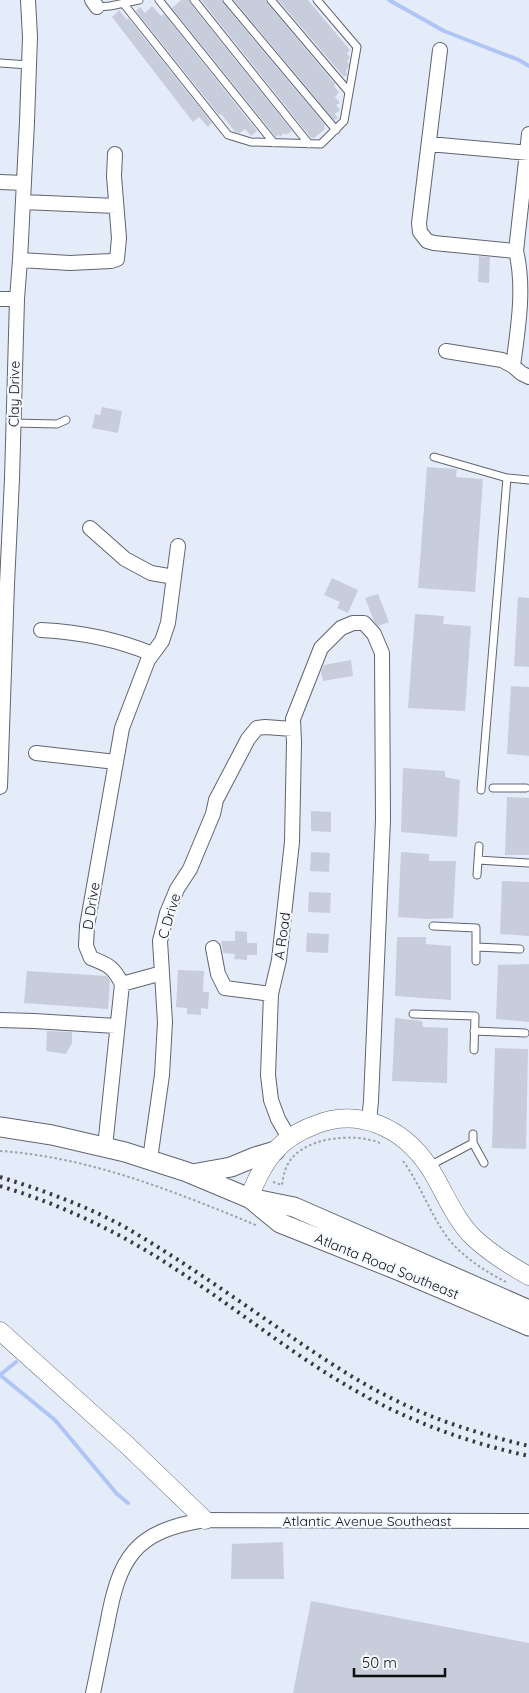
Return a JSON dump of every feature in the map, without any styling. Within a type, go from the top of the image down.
[{"type":"main road","name":"Atlanta Road Southeast","points":[[0,1126],[52,1135],[150,1159],[249,1198],[294,1207],[529,1310]]},
{"type":"main road","points":[[192,1174],[231,1167],[282,1144]]},
{"type":"main road","name":"Atlanta Road Southeast","points":[[249,1198],[280,1223],[400,1270],[529,1326]]},
{"type":"street","name":"Clay Drive","points":[[0,788],[3,584],[13,423],[17,298],[24,183],[30,37],[28,0]]},
{"type":"street","points":[[440,50],[420,232],[426,241],[521,260]]},
{"type":"street","points":[[513,366],[520,290],[529,134]]},
{"type":"street","points":[[429,144],[528,153]]},
{"type":"street","points":[[20,260],[70,263],[117,259],[119,238],[114,176],[115,154]]},
{"type":"street","points":[[0,182],[24,183]]},
{"type":"street","points":[[23,202],[116,206]]},
{"type":"street","points":[[0,299],[17,298]]},
{"type":"street","points":[[446,351],[502,360],[513,366],[521,374],[529,377]]},
{"type":"street","points":[[90,528],[125,560],[151,572],[174,577]]},
{"type":"street","name":"D Drive","points":[[122,984],[116,972],[108,965],[91,958],[86,946],[87,926],[122,728],[148,660],[162,641],[168,623],[178,546]]},
{"type":"street","name":"A Road","points":[[282,1144],[278,1119],[271,1100],[268,1075],[271,994],[279,960],[292,842],[293,719],[321,648],[341,628],[353,623],[364,623],[374,634],[382,653],[383,820],[372,1091],[369,1121]]},
{"type":"street","points":[[41,630],[64,631],[110,639],[152,654]]},
{"type":"street","name":"C Drive","points":[[150,1159],[162,1075],[165,1022],[160,941],[167,913],[177,889],[190,869],[213,814],[216,800],[248,739],[257,728],[293,729]]},
{"type":"street","points":[[36,753],[116,762]]},
{"type":"street","points":[[213,948],[218,974],[226,988],[271,994]]},
{"type":"street","points":[[105,1147],[116,1026],[122,984],[162,973]]},
{"type":"street","points":[[0,1020],[116,1026]]},
{"type":"street","points":[[249,1198],[260,1171],[282,1144],[304,1129],[327,1120],[346,1118],[369,1121],[386,1126],[400,1136],[416,1152],[429,1167],[450,1206],[472,1236],[501,1260],[529,1276]]},
{"type":"street","points":[[0,1331],[128,1446],[205,1520]]},
{"type":"street","name":"Atlantic Avenue Southeast","points":[[93,1693],[119,1575],[136,1548],[156,1535],[179,1525],[205,1520],[529,1521]]},
{"type":"lane","points":[[94,3],[123,3],[139,0]]},
{"type":"lane","points":[[158,0],[274,143]]},
{"type":"lane","points":[[194,0],[309,144]]},
{"type":"lane","points":[[227,0],[336,130]]},
{"type":"lane","points":[[270,0],[349,92]]},
{"type":"lane","points":[[123,3],[228,135],[251,142],[321,144],[344,121],[357,47],[317,0]]},
{"type":"lane","points":[[0,63],[29,65]]},
{"type":"lane","points":[[13,423],[57,424],[66,420]]},
{"type":"lane","points":[[434,457],[507,478],[529,480]]},
{"type":"lane","points":[[481,790],[507,478]]},
{"type":"lane","points":[[493,788],[526,788]]},
{"type":"lane","points":[[477,875],[479,846]]},
{"type":"lane","points":[[478,860],[528,863]]},
{"type":"lane","points":[[433,926],[476,928],[476,961]]},
{"type":"lane","points":[[476,947],[520,949]]},
{"type":"lane","points":[[413,1014],[475,1016],[474,1050]]},
{"type":"lane","points":[[474,1031],[525,1033]]},
{"type":"lane","points":[[473,1134],[472,1143],[484,1163]]},
{"type":"lane","points":[[429,1167],[472,1143]]},
{"type":"path","points":[[282,1185],[286,1166],[295,1155],[312,1144],[335,1138],[352,1137],[368,1139],[382,1144]]},
{"type":"path","points":[[402,1160],[418,1183],[441,1228],[451,1242],[480,1266],[513,1285]]},
{"type":"building","points":[[181,0],[189,0],[292,131],[286,135],[284,133],[280,137],[279,134],[276,137],[172,8]]},
{"type":"building","points":[[201,0],[222,0],[325,125],[325,129],[314,138],[311,138]]},
{"type":"building","points":[[234,0],[266,0],[335,84],[334,86],[339,92],[335,97],[340,103],[336,105],[340,110],[335,114],[338,118],[334,120]]},
{"type":"building","points":[[278,0],[308,0],[350,50],[347,53],[350,58],[347,61],[349,64],[346,70],[347,75],[344,77]]},
{"type":"building","points":[[152,6],[161,16],[164,14],[257,131],[251,136],[245,129],[240,133],[235,132],[221,114],[219,115],[136,11],[140,7],[145,13]]},
{"type":"building","points":[[119,10],[127,20],[128,18],[212,123],[208,127],[199,117],[193,122],[112,17]]},
{"type":"building","points":[[479,256],[490,257],[489,283],[478,282]]},
{"type":"building","points":[[102,407],[122,411],[118,433],[92,428],[95,414],[100,415]]},
{"type":"building","points":[[427,467],[457,469],[456,477],[483,479],[475,592],[418,588]]},
{"type":"building","points":[[332,578],[358,590],[348,613],[337,608],[340,602],[324,595]]},
{"type":"building","points":[[378,594],[389,622],[378,626],[374,621],[365,598]]},
{"type":"building","points":[[518,597],[529,598],[529,667],[514,666]]},
{"type":"building","points":[[415,614],[444,616],[443,624],[471,626],[465,711],[408,708]]},
{"type":"building","points":[[351,660],[353,676],[323,681],[321,672],[324,665]]},
{"type":"building","points":[[511,686],[529,687],[529,756],[507,754]]},
{"type":"building","points":[[403,768],[445,771],[445,777],[460,780],[457,837],[401,832]]},
{"type":"building","points":[[507,797],[529,798],[529,855],[505,855]]},
{"type":"building","points":[[311,811],[331,812],[331,832],[311,831]]},
{"type":"building","points":[[311,852],[330,853],[329,872],[310,871]]},
{"type":"building","points":[[401,852],[429,854],[429,861],[456,861],[453,918],[398,917]]},
{"type":"building","points":[[502,881],[529,882],[529,936],[500,934]]},
{"type":"building","points":[[309,892],[331,893],[330,913],[308,912]]},
{"type":"building","points":[[235,931],[247,932],[247,943],[257,943],[257,955],[247,955],[247,960],[234,959],[235,954],[223,953],[221,941],[235,941]]},
{"type":"building","points":[[307,933],[329,934],[328,953],[306,952]]},
{"type":"building","points":[[397,937],[426,937],[426,944],[451,946],[451,1000],[395,996]]},
{"type":"building","points":[[529,964],[529,1022],[496,1019],[498,965]]},
{"type":"building","points":[[178,970],[204,971],[203,992],[209,992],[208,1009],[201,1008],[201,1015],[187,1014],[187,1008],[176,1007]]},
{"type":"building","points":[[27,971],[107,976],[110,981],[108,1009],[24,1003]]},
{"type":"building","points":[[395,1018],[422,1021],[423,1027],[448,1028],[447,1083],[392,1081]]},
{"type":"building","points":[[47,1031],[72,1032],[72,1043],[66,1054],[46,1051]]},
{"type":"building","points":[[495,1048],[528,1049],[526,1149],[492,1148]]},
{"type":"building","points":[[283,1542],[284,1579],[231,1579],[232,1544]]},
{"type":"building","points":[[311,1601],[529,1643],[529,1693],[293,1693]]},
{"type":"waterway","points":[[389,0],[444,31],[519,60],[529,66]]},
{"type":"waterway","points":[[0,1375],[16,1362]]},
{"type":"waterway","points":[[0,1375],[55,1420],[117,1494],[128,1503]]},
{"type":"railway","points":[[0,1177],[63,1198],[123,1226],[186,1265],[339,1368],[393,1399],[460,1427],[529,1446]]},
{"type":"railway","points":[[0,1186],[69,1211],[135,1244],[201,1286],[319,1369],[388,1408],[447,1433],[529,1456]]}]
